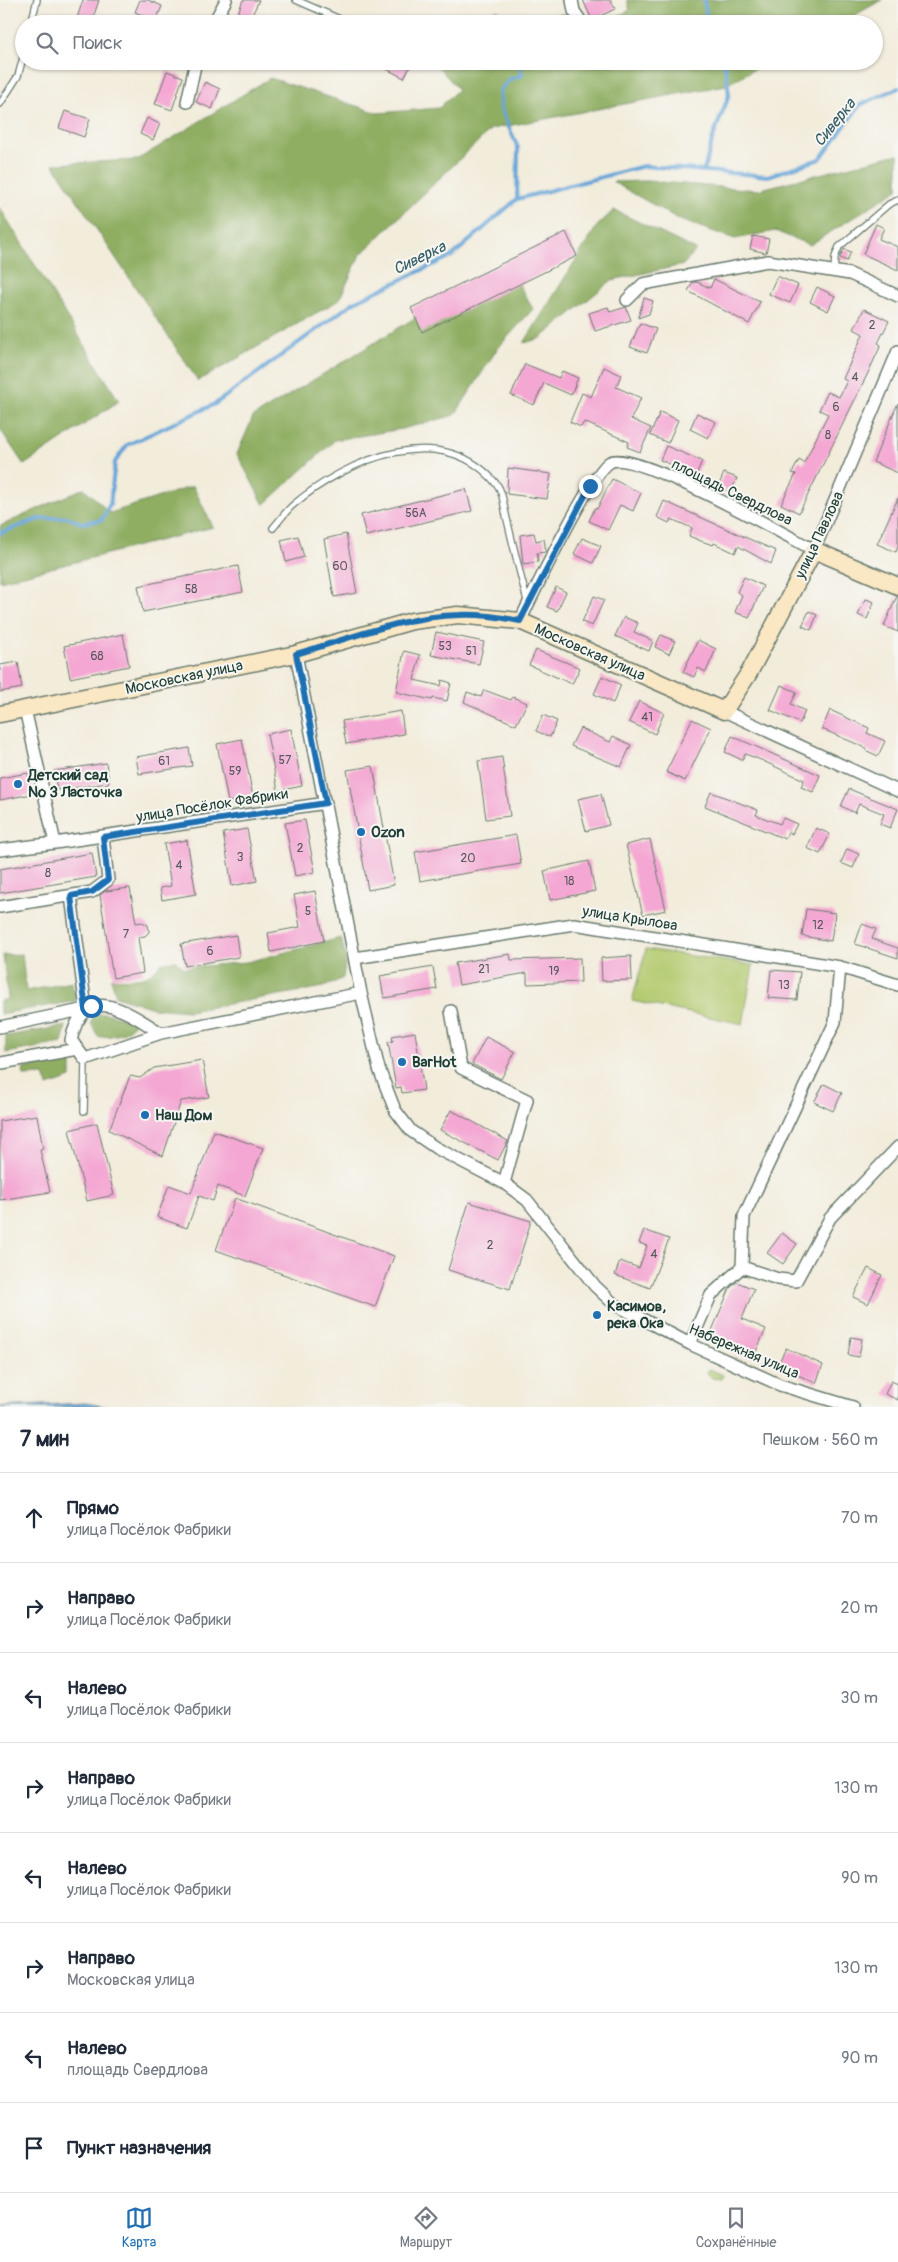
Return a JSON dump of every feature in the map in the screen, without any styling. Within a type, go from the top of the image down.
[{"type":"main road","points":[[814,550],[898,586]]},
{"type":"main road","name":"улица Павлова","points":[[724,711],[749,673],[814,550]]},
{"type":"main road","name":"Московская улица","points":[[0,714],[296,654],[412,621],[458,615],[493,616],[520,621],[724,711]]},
{"type":"street","points":[[218,15],[226,0]]},
{"type":"street","points":[[572,0],[577,15]]},
{"type":"street","points":[[187,102],[194,70]]},
{"type":"street","points":[[627,300],[642,284],[768,261],[850,274],[898,296]]},
{"type":"street","name":"улица Павлова","points":[[814,550],[898,351]]},
{"type":"street","name":"площадь Свердлова","points":[[520,621],[590,486],[609,462],[621,459],[687,483],[814,550]]},
{"type":"street","points":[[296,654],[361,993],[379,1069],[394,1110],[411,1131],[436,1148],[504,1183],[528,1100],[461,1068],[451,1011]]},
{"type":"street","points":[[26,709],[55,843]]},
{"type":"street","name":"Московская улица","points":[[724,711],[898,792]]},
{"type":"street","name":"улица Посёлок Фабрики","points":[[0,850],[103,837],[326,803]]},
{"type":"street","points":[[0,907],[92,892],[108,880],[103,837]]},
{"type":"street","points":[[71,896],[86,1009],[75,1023],[71,1040],[85,1059],[160,1033],[361,993]]},
{"type":"street","name":"улица Крылова","points":[[355,958],[574,924],[840,967],[898,985]]},
{"type":"street","points":[[690,1344],[711,1295],[742,1267],[744,1216],[835,1022],[840,967]]},
{"type":"street","points":[[0,1027],[86,1009],[91,1006],[107,1005],[136,1017],[160,1033]]},
{"type":"street","points":[[2,1063],[77,1049]]},
{"type":"street","points":[[742,1267],[778,1279],[796,1281],[830,1218],[898,1147]]},
{"type":"street","name":"Набережная улица","points":[[504,1183],[538,1211],[595,1286],[614,1304],[690,1344],[780,1385],[853,1407]]},
{"type":"lane","points":[[33,15],[37,0]]},
{"type":"lane","points":[[296,0],[330,15]]},
{"type":"lane","points":[[0,104],[18,76],[20,70]]},
{"type":"lane","points":[[834,272],[834,257],[839,247],[889,204],[898,200]]},
{"type":"lane","points":[[274,528],[292,506],[345,470],[372,458],[406,450],[446,450],[474,462],[499,488],[528,605]]},
{"type":"lane","points":[[84,1111],[85,1059]]},
{"type":"green space","points":[[627,0],[882,0],[855,15],[620,15],[630,10]]},
{"type":"green space","points":[[441,70],[753,70],[726,85],[491,129],[360,255],[339,300],[198,381],[53,164],[137,160],[270,78],[378,113],[439,108],[458,89]]},
{"type":"green space","points":[[898,154],[898,189],[810,245],[775,231],[735,239],[680,220],[613,182],[647,181],[757,190]]},
{"type":"green space","points":[[0,208],[119,401],[24,465],[0,429]]},
{"type":"green space","points":[[614,210],[696,250],[683,265],[612,280],[541,338],[524,343],[597,226]]},
{"type":"green space","points":[[517,281],[533,309],[497,349],[455,415],[402,429],[335,440],[264,505],[237,454],[253,417],[459,291]]},
{"type":"green space","points":[[193,486],[213,527],[0,581],[0,526],[84,488],[110,513]]},
{"type":"green space","points":[[341,938],[346,958],[343,978],[324,987],[189,1011],[153,1008],[116,996],[111,979],[139,978],[150,974],[161,963],[176,960],[184,968],[247,962]]},
{"type":"green space","points":[[646,949],[753,965],[743,1024],[632,1001]]},
{"type":"green space","points":[[22,954],[26,991],[72,982],[76,1001],[0,1014],[0,1001],[8,999],[3,955]]},
{"type":"green space","points":[[94,1013],[109,1014],[135,1022],[123,1033],[114,1036],[98,1037],[91,1023]]},
{"type":"green space","points":[[66,1026],[62,1043],[6,1053],[6,1036]]},
{"type":"green space","points":[[71,1058],[71,1078],[48,1086],[44,1075],[24,1076],[23,1069]]},
{"type":"green space","points":[[709,1369],[723,1375],[721,1379],[712,1378],[707,1373]]},
{"type":"water","points":[[86,1403],[108,1407],[0,1407]]},
{"type":"building","points":[[83,0],[99,0],[94,15],[78,15]]},
{"type":"building","points":[[140,0],[148,0],[162,6],[158,15],[142,15],[135,12]]},
{"type":"building","points":[[243,0],[259,0],[252,15],[237,15]]},
{"type":"building","points":[[583,0],[611,0],[615,9],[602,15],[590,15]]},
{"type":"building","points":[[388,70],[408,70],[404,78]]},
{"type":"building","points":[[167,71],[183,77],[172,110],[155,104]]},
{"type":"building","points":[[205,82],[220,89],[212,109],[196,102]]},
{"type":"building","points":[[65,111],[90,119],[84,137],[59,128]]},
{"type":"building","points":[[147,118],[160,124],[153,140],[140,134]]},
{"type":"building","points":[[876,224],[884,228],[879,239],[898,247],[898,270],[863,254]]},
{"type":"building","points":[[566,232],[577,256],[422,332],[411,308]]},
{"type":"building","points":[[753,236],[769,239],[766,253],[750,249]]},
{"type":"building","points":[[844,249],[851,252],[847,261],[840,258]]},
{"type":"building","points":[[777,276],[798,285],[790,303],[769,294]]},
{"type":"building","points":[[714,279],[760,302],[749,324],[688,291],[693,282],[710,288]]},
{"type":"building","points":[[817,287],[835,296],[828,311],[810,302]]},
{"type":"building","points":[[644,298],[653,301],[649,314],[638,318]]},
{"type":"building","points":[[608,307],[610,312],[626,307],[631,320],[595,331],[589,313]]},
{"type":"building","points":[[864,309],[889,321],[878,343],[881,345],[867,375],[799,513],[781,504],[796,474],[792,473],[799,460],[804,463],[828,414],[819,410],[828,392],[839,397],[847,381],[843,379],[863,334],[854,329]]},
{"type":"building","points":[[640,323],[656,329],[647,353],[630,347]]},
{"type":"building","points":[[525,364],[559,378],[562,371],[578,378],[571,395],[544,383],[534,405],[511,395]]},
{"type":"building","points":[[604,367],[621,375],[616,387],[641,398],[631,419],[651,428],[640,452],[627,447],[629,442],[584,422],[581,427],[570,422],[582,393],[591,397]]},
{"type":"building","points":[[898,403],[898,473],[873,462]]},
{"type":"building","points":[[660,412],[678,420],[668,443],[650,435]]},
{"type":"building","points":[[697,413],[716,422],[708,438],[690,429]]},
{"type":"building","points":[[666,446],[702,461],[696,475],[660,460]]},
{"type":"building","points":[[508,468],[551,474],[547,499],[507,494]]},
{"type":"building","points":[[724,473],[737,478],[731,492],[718,487]]},
{"type":"building","points":[[612,479],[641,493],[633,511],[620,505],[608,530],[589,521]]},
{"type":"building","points":[[466,489],[472,511],[366,536],[361,515]]},
{"type":"building","points":[[898,498],[898,547],[896,552],[877,544]]},
{"type":"building","points":[[664,501],[776,551],[771,564],[738,546],[735,553],[714,543],[713,545],[689,536],[692,528],[671,519],[669,523],[657,517]]},
{"type":"building","points":[[534,533],[536,541],[544,539],[546,552],[537,553],[538,562],[523,564],[520,535]]},
{"type":"building","points":[[346,534],[357,593],[334,597],[324,539]]},
{"type":"building","points":[[298,536],[304,557],[286,562],[281,540]]},
{"type":"building","points":[[582,538],[601,546],[593,563],[574,554]]},
{"type":"building","points":[[238,566],[243,592],[143,612],[138,586]]},
{"type":"building","points":[[744,577],[763,586],[749,618],[735,612],[742,595],[737,592]]},
{"type":"building","points":[[556,587],[566,592],[557,611],[547,607]]},
{"type":"building","points":[[594,596],[604,600],[592,626],[582,622]]},
{"type":"building","points":[[898,596],[898,632],[884,626]]},
{"type":"building","points":[[866,599],[874,602],[867,619],[858,615]]},
{"type":"building","points":[[809,611],[817,615],[811,630],[802,626]]},
{"type":"building","points":[[624,617],[638,623],[634,632],[653,641],[649,651],[615,636]]},
{"type":"building","points":[[436,632],[484,642],[479,664],[431,655]]},
{"type":"building","points":[[123,634],[129,666],[70,678],[64,646]]},
{"type":"building","points":[[661,635],[675,641],[669,654],[655,647]]},
{"type":"building","points":[[698,640],[716,649],[706,672],[698,668],[694,677],[683,672]]},
{"type":"building","points":[[536,650],[580,668],[572,684],[529,665]]},
{"type":"building","points":[[404,651],[420,655],[414,680],[441,686],[442,680],[451,683],[447,701],[433,698],[432,700],[396,692]]},
{"type":"building","points":[[18,662],[22,688],[0,692],[0,665]]},
{"type":"building","points":[[602,676],[621,685],[613,703],[594,694]]},
{"type":"building","points":[[781,685],[797,692],[791,704],[805,711],[800,723],[770,710]]},
{"type":"building","points":[[484,690],[511,700],[513,697],[527,703],[516,725],[464,702],[467,692],[481,697]]},
{"type":"building","points":[[639,701],[664,713],[655,734],[629,722]]},
{"type":"building","points":[[830,710],[869,728],[867,733],[885,741],[878,756],[865,750],[866,748],[822,729]]},
{"type":"building","points":[[401,711],[404,734],[346,744],[342,721]]},
{"type":"building","points":[[543,715],[557,721],[550,737],[536,731]]},
{"type":"building","points":[[692,719],[711,728],[685,781],[666,772]]},
{"type":"building","points":[[580,728],[610,742],[613,736],[631,745],[621,767],[571,746]]},
{"type":"building","points":[[291,729],[302,786],[278,791],[267,734]]},
{"type":"building","points":[[732,736],[820,775],[813,792],[801,787],[804,780],[761,760],[745,754],[742,760],[725,752]]},
{"type":"building","points":[[242,739],[253,797],[228,802],[217,744]]},
{"type":"building","points":[[189,748],[192,766],[139,774],[136,757]]},
{"type":"building","points":[[502,757],[510,816],[486,819],[478,761]]},
{"type":"building","points":[[106,763],[109,783],[57,790],[54,771]]},
{"type":"building","points":[[373,766],[394,885],[368,890],[347,770]]},
{"type":"building","name":"Детский сад № 3 Ласточка","points":[[28,773],[32,794],[0,800],[0,778]]},
{"type":"building","points":[[849,789],[898,809],[890,828],[880,824],[884,814],[859,804],[855,813],[841,806]]},
{"type":"building","points":[[711,792],[758,810],[756,815],[780,824],[783,818],[797,824],[792,834],[788,832],[785,839],[705,806]]},
{"type":"building","points":[[601,794],[609,825],[586,831],[578,799]]},
{"type":"building","points":[[305,820],[315,872],[295,876],[285,823]]},
{"type":"building","points":[[816,828],[830,834],[820,854],[807,848]]},
{"type":"building","points":[[247,829],[257,881],[232,886],[223,833]]},
{"type":"building","points":[[516,835],[521,864],[420,881],[415,852]]},
{"type":"building","points":[[650,839],[666,910],[643,915],[626,845]]},
{"type":"building","points":[[187,840],[196,894],[162,900],[160,888],[171,886],[164,844]]},
{"type":"building","points":[[847,849],[859,854],[853,868],[841,863]]},
{"type":"building","points":[[92,853],[96,877],[0,893],[0,869]]},
{"type":"building","points":[[589,861],[595,891],[550,900],[544,871]]},
{"type":"building","points":[[130,888],[136,923],[142,922],[148,925],[149,932],[145,936],[138,937],[143,973],[113,978],[100,895],[105,891]]},
{"type":"building","points":[[315,891],[324,941],[271,952],[268,933],[300,927],[294,895]]},
{"type":"building","points":[[806,909],[835,913],[831,941],[802,936]]},
{"type":"building","points":[[862,924],[876,929],[872,939],[898,948],[898,958],[855,944]]},
{"type":"building","points":[[236,935],[239,957],[185,966],[181,944]]},
{"type":"building","points":[[510,954],[511,960],[580,958],[581,982],[527,984],[527,973],[459,985],[455,963]]},
{"type":"building","points":[[631,956],[632,980],[602,981],[601,958]]},
{"type":"building","points":[[433,967],[437,989],[384,998],[380,976]]},
{"type":"building","points":[[771,970],[800,972],[797,1000],[768,998]]},
{"type":"building","points":[[415,1032],[424,1090],[402,1093],[401,1087],[396,1088],[388,1042],[393,1041],[392,1036]]},
{"type":"building","points":[[486,1037],[515,1052],[501,1079],[472,1064]]},
{"type":"building","name":"Наш Дом","points":[[202,1060],[209,1097],[181,1101],[163,1156],[109,1130],[130,1076],[140,1078],[154,1068]]},
{"type":"building","points":[[824,1084],[842,1093],[833,1111],[814,1102]]},
{"type":"building","points":[[451,1110],[508,1141],[498,1160],[440,1130]]},
{"type":"building","points":[[37,1115],[43,1149],[40,1150],[50,1192],[0,1200],[0,1121]]},
{"type":"building","points":[[97,1123],[114,1195],[87,1201],[69,1130]]},
{"type":"building","points":[[214,1131],[263,1148],[245,1196],[218,1186],[213,1201],[199,1196],[187,1228],[157,1217],[169,1185],[191,1193]]},
{"type":"building","points":[[235,1198],[394,1256],[375,1307],[216,1250]]},
{"type":"building","points":[[469,1202],[531,1221],[510,1289],[448,1270]]},
{"type":"building","points":[[644,1230],[669,1239],[650,1288],[615,1275],[620,1261],[639,1268],[647,1246],[639,1243]]},
{"type":"building","points":[[782,1233],[797,1244],[783,1264],[767,1253]]},
{"type":"building","points":[[868,1268],[882,1275],[868,1304],[853,1297]]},
{"type":"building","points":[[737,1282],[754,1289],[742,1319],[766,1329],[754,1356],[743,1351],[744,1349],[710,1335],[730,1288]]},
{"type":"building","points":[[851,1337],[862,1339],[859,1357],[848,1355]]},
{"type":"building","points":[[786,1348],[823,1365],[816,1383],[777,1366]]},
{"type":"building","points":[[891,1381],[898,1384],[898,1400],[885,1394]]},
{"type":"waterway","points":[[704,0],[706,15]]},
{"type":"waterway","points":[[497,11],[500,15]]},
{"type":"waterway","points":[[517,199],[518,148],[501,109],[500,90],[510,79],[522,75],[521,70]]},
{"type":"waterway","points":[[704,171],[713,137],[729,95],[726,70]]},
{"type":"waterway","name":"Сиверка","points":[[0,533],[39,519],[67,517],[81,523],[102,520],[110,504],[115,462],[127,445],[215,404],[354,302],[452,256],[517,199],[644,166],[768,176],[820,159],[860,105],[898,88]]},
{"type":"place","name":"Детский сад № 3 Ласточка","points":[[18,784]]},
{"type":"place","name":"Ozon","points":[[361,832]]},
{"type":"place","name":"BarHot","points":[[402,1062]]},
{"type":"place","name":"Наш Дом","points":[[145,1115]]},
{"type":"place","name":"Касимов, река Ока","points":[[597,1315]]},
{"type":"route","points":[[91,1006],[86,1009],[71,896],[92,892],[108,880],[103,837],[326,803],[296,654],[412,621],[458,615],[493,616],[520,621],[590,486]]}]
